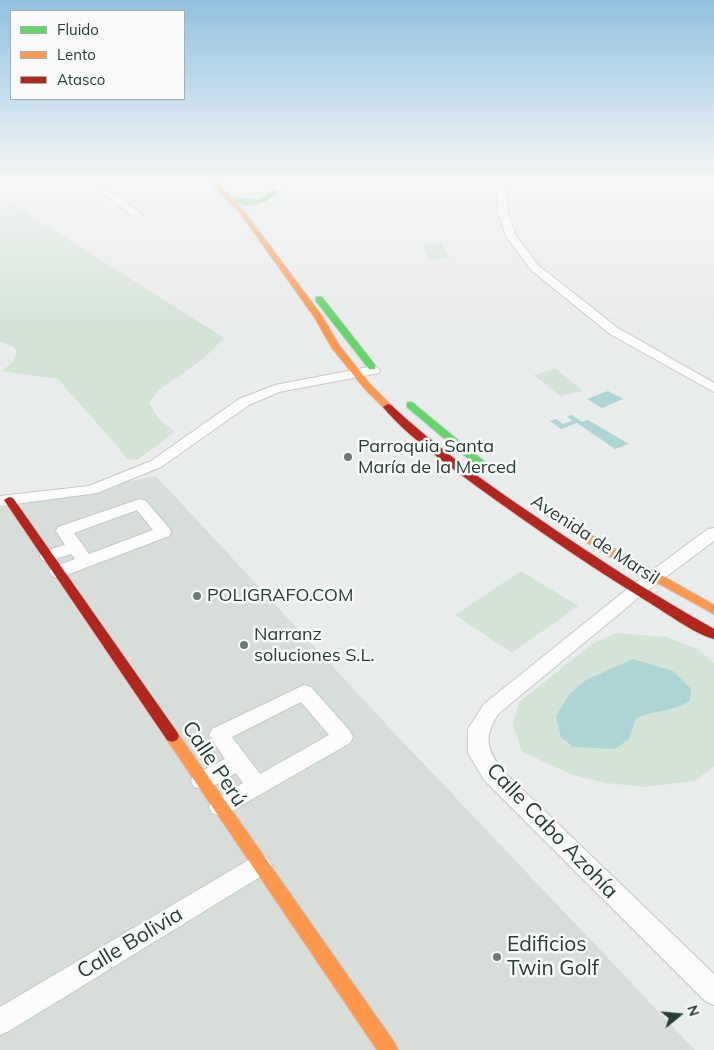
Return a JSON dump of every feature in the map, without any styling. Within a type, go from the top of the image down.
[{"type":"street","name":"Avenida de Marsil","points":[[252,226],[319,318],[325,334],[356,373],[374,393],[444,458],[586,557],[646,584],[714,610]]},
{"type":"street","points":[[508,226],[511,236],[534,268],[614,331],[714,388]]},
{"type":"street","points":[[270,230],[378,374]]},
{"type":"street","points":[[4,500],[92,490],[156,464],[244,402],[276,389],[356,373],[378,374]]},
{"type":"street","points":[[398,395],[468,456],[497,477]]},
{"type":"street","name":"Calle Perú","points":[[4,500],[48,556],[388,1050]]},
{"type":"street","points":[[58,572],[163,532],[140,504],[64,531],[85,561]]},
{"type":"street","name":"Avenida de Marsil","points":[[542,508],[602,548],[646,584],[714,634]]},
{"type":"street","name":"Calle Cabo Azohía","points":[[714,532],[646,584],[491,709],[478,729],[479,753],[492,774],[714,992]]},
{"type":"street","points":[[48,556],[75,547]]},
{"type":"street","points":[[220,807],[257,786],[343,737],[304,692],[219,735],[257,786]]},
{"type":"street","points":[[202,781],[238,762]]},
{"type":"street","name":"Calle Bolivia","points":[[0,1022],[260,865]]},
{"type":"shaded area","points":[[156,476],[399,738],[695,1050],[0,1050],[0,508]]},
{"type":"green space","points":[[0,226],[47,226],[224,338],[204,358],[159,390],[149,403],[159,419],[175,432],[137,460],[128,459],[58,379],[2,371],[14,361],[17,352],[14,347],[0,341]]},
{"type":"green space","points":[[441,243],[450,258],[430,259],[422,244]]},
{"type":"green space","points":[[556,369],[583,391],[560,396],[534,375]]},
{"type":"green space","points":[[521,571],[578,606],[512,653],[455,615]]},
{"type":"green space","points":[[616,633],[666,637],[698,649],[714,663],[714,766],[695,781],[645,787],[607,783],[573,775],[522,752],[513,724],[519,702],[592,644]]},
{"type":"water","points":[[608,391],[623,399],[602,408],[587,399]]},
{"type":"water","points":[[572,415],[582,422],[588,420],[629,444],[615,449],[577,423],[561,429],[550,421],[556,419],[563,424],[572,421],[567,416]]},
{"type":"water","points":[[633,659],[673,671],[691,689],[690,701],[677,707],[636,718],[629,739],[615,749],[573,747],[561,737],[556,716],[570,693],[586,680]]},
{"type":"traffic: fast","points":[[319,299],[372,367]]},
{"type":"traffic: fast","points":[[410,405],[488,470]]},
{"type":"traffic: slow","points":[[252,226],[319,318],[335,346],[367,386],[388,407]]},
{"type":"traffic: slow","points":[[550,513],[602,547],[714,610]]},
{"type":"traffic: slow","points":[[172,736],[388,1050]]},
{"type":"traffic: jam","points":[[388,407],[438,452],[491,492],[573,548],[714,635]]},
{"type":"traffic: jam","points":[[9,500],[172,736]]},
{"type":"place","name":"Parroquia Santa María de la Merced","points":[[348,457]]},
{"type":"place","name":"POLIGRAFO.COM","points":[[197,596]]},
{"type":"place","name":"Narranz soluciones S.L.","points":[[244,645]]},
{"type":"place","name":"Edificios Twin Golf","points":[[497,957]]}]
